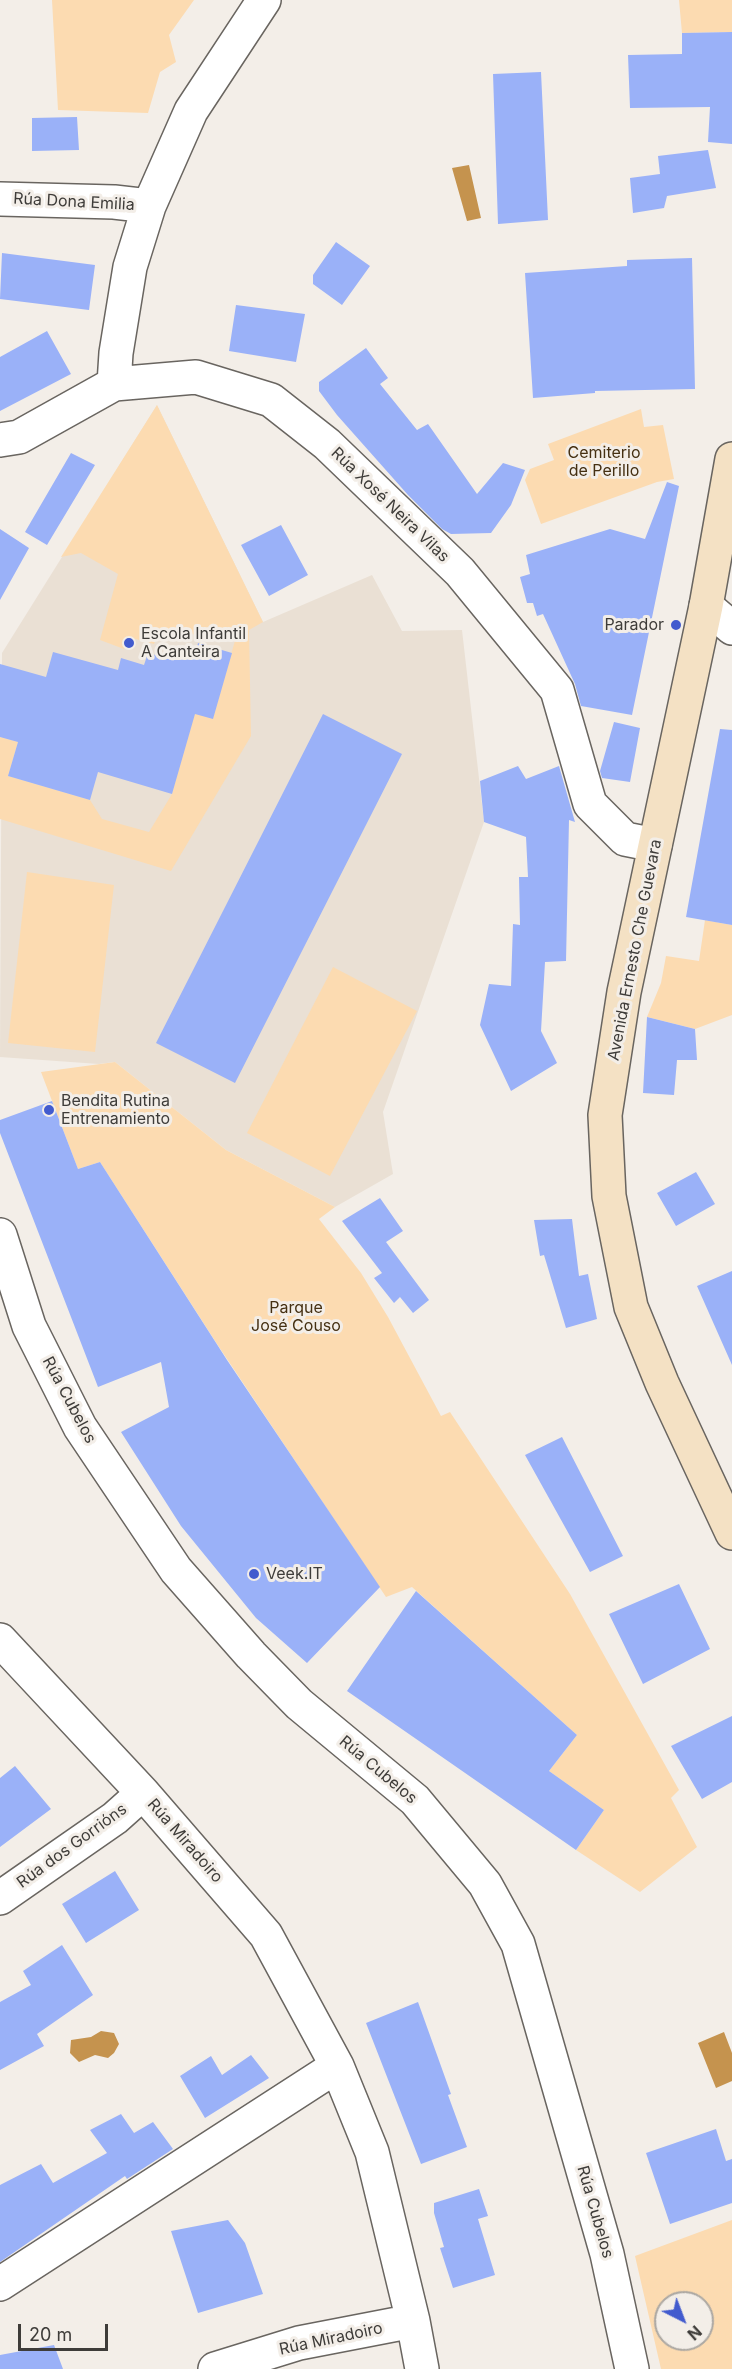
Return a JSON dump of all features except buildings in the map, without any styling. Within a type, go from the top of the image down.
[{"type":"main road","name":"Avenida Ernesto Che Guevara","points":[[732,459],[706,606],[624,992],[605,1115],[609,1196],[631,1307],[662,1383],[732,1533]]},
{"type":"street","points":[[114,384],[116,353],[130,267],[149,206],[191,111],[264,0]]},
{"type":"street","name":"Rúa Dona Emilia","points":[[0,199],[114,202],[149,206]]},
{"type":"street","name":"Rúa Xosé Neira Vilas","points":[[0,440],[19,437],[114,384],[196,377],[271,400],[327,444],[460,572],[557,690],[590,804],[625,839],[655,845]]},
{"type":"street","points":[[706,606],[732,628]]},
{"type":"street","name":"Rúa Cubelos","points":[[0,1235],[30,1326],[80,1427],[176,1570],[251,1655],[299,1704],[415,1800],[491,1894],[518,1944],[607,2254],[632,2369]]},
{"type":"street","name":"Rúa Miradoiro","points":[[0,1640],[143,1793],[266,1935],[337,2066],[372,2152],[413,2321],[422,2369]]},
{"type":"street","name":"Rúa dos Gorrións","points":[[0,1898],[115,1818],[143,1793]]},
{"type":"street","points":[[0,2284],[337,2066]]},
{"type":"street","name":"Rúa Miradoiro","points":[[215,2369],[299,2343],[413,2321]]},
{"type":"shaded area","points":[[469,165],[481,218],[467,221],[452,168]]},
{"type":"shaded area","points":[[157,405],[263,622],[372,575],[402,631],[462,630],[484,822],[383,1112],[393,1174],[335,1207],[226,1150],[115,1062],[99,1064],[0,1057],[2,653]]},
{"type":"shaded area","points":[[101,2031],[114,2033],[119,2044],[108,2058],[95,2055],[79,2062],[70,2053],[71,2040],[91,2037]]},
{"type":"shaded area","points":[[724,2032],[732,2053],[732,2081],[716,2088],[698,2043]]},
{"type":"green space","points":[[52,0],[194,0],[169,35],[176,62],[160,72],[148,113],[58,110]]},
{"type":"green space","points":[[679,0],[732,0],[732,32],[682,33]]},
{"type":"green space","points":[[157,405],[263,622],[249,630],[251,736],[171,871],[0,819],[0,737],[18,742],[8,776],[90,800],[102,819],[149,832],[172,794],[193,713],[213,718],[236,637],[213,628],[208,639],[186,632],[181,642],[158,635],[154,644],[132,638],[124,649],[100,640],[118,574],[81,553],[61,557]]},
{"type":"green space","name":"Cemiterio de Perillo","points":[[641,409],[644,427],[663,425],[674,479],[657,482],[541,524],[525,480],[530,469],[554,460],[548,444]]},
{"type":"green space","points":[[27,872],[114,885],[95,1052],[8,1043]]},
{"type":"green space","points":[[705,920],[732,925],[732,1015],[695,1029],[647,1017],[661,983],[666,956],[699,961]]},
{"type":"green space","points":[[333,967],[417,1011],[330,1176],[247,1133]]},
{"type":"green space","name":"Parque José Couso","points":[[115,1062],[226,1150],[335,1207],[319,1219],[361,1273],[388,1317],[441,1416],[450,1412],[570,1594],[679,1790],[671,1798],[697,1847],[640,1892],[576,1850],[604,1810],[549,1771],[577,1735],[412,1587],[386,1597],[217,1344],[100,1162],[78,1169],[41,1072]]},
{"type":"green space","points":[[732,2220],[732,2369],[661,2369],[657,2351],[714,2351],[714,2291],[654,2291],[654,2339],[635,2256]]},
{"type":"place","name":"Parador","points":[[676,625]]},
{"type":"place","name":"Escola Infantil A Canteira","points":[[129,643]]},
{"type":"place","name":"Bendita Rutina Entrenamiento","points":[[49,1110]]},
{"type":"place","name":"Veek.IT","points":[[254,1574]]}]
